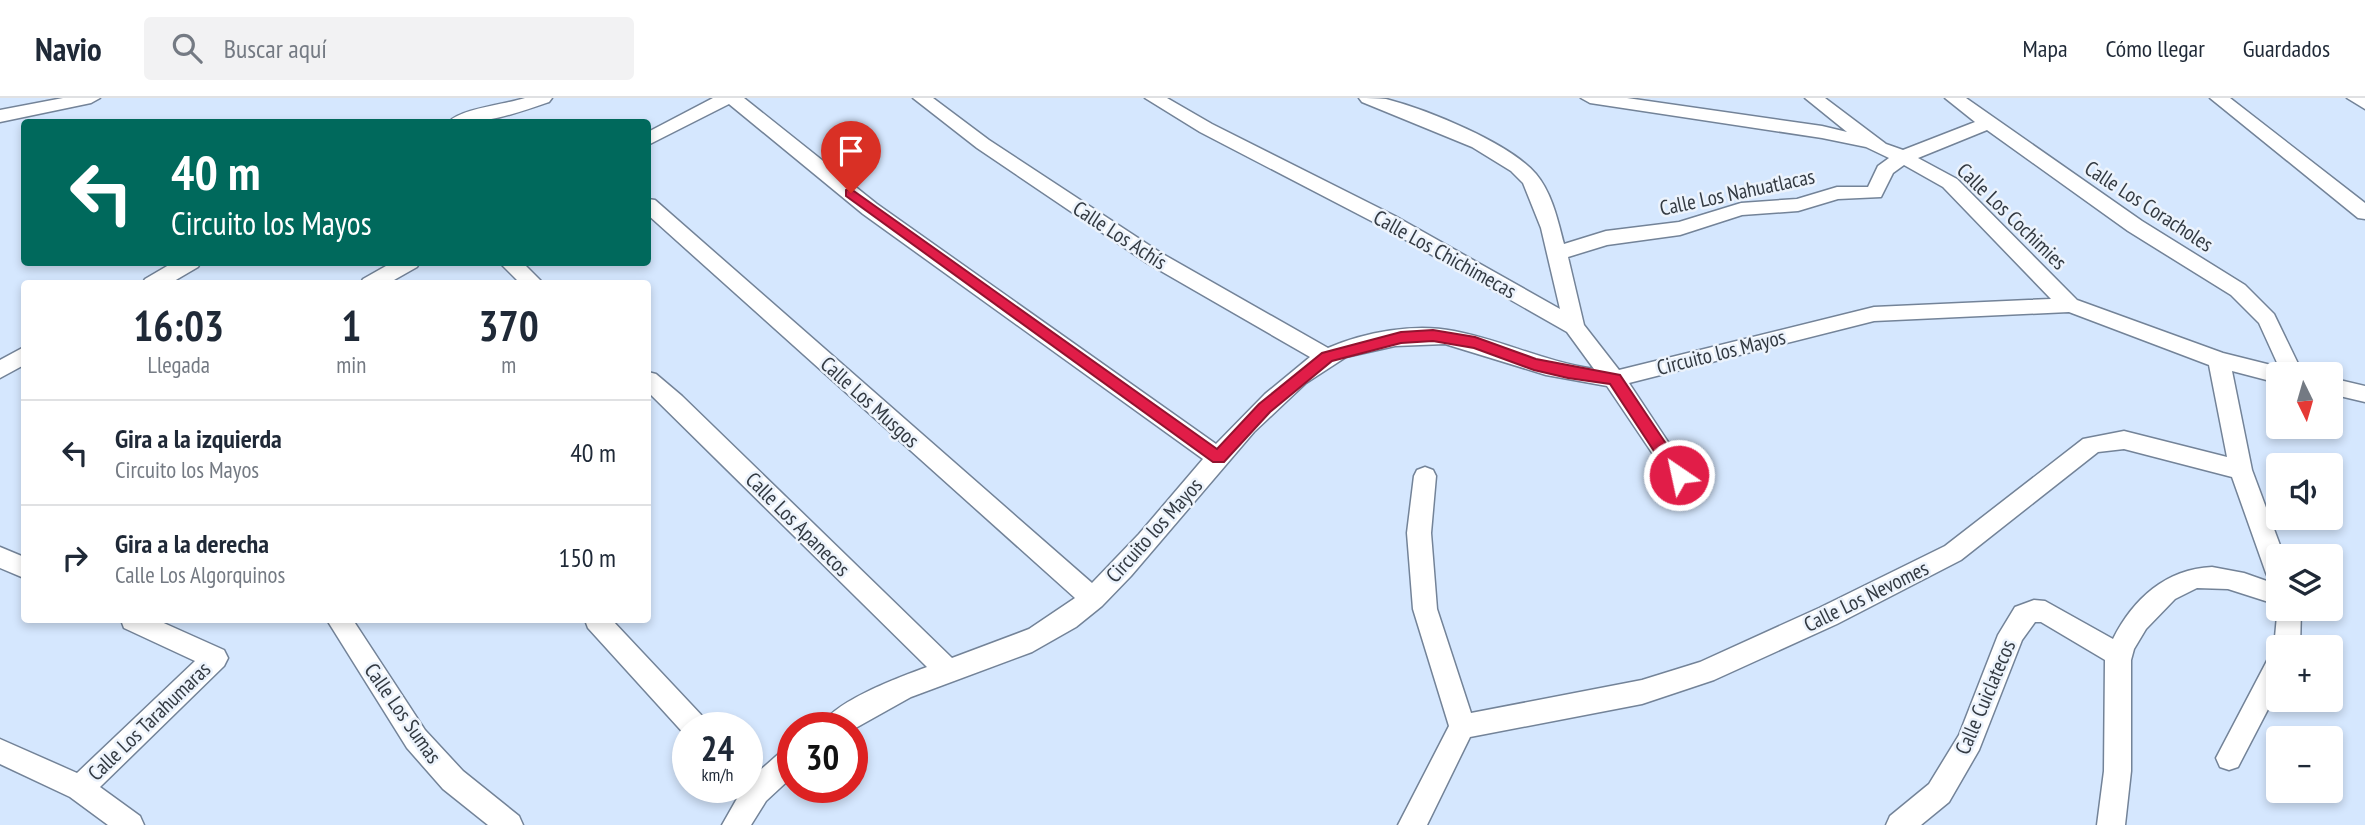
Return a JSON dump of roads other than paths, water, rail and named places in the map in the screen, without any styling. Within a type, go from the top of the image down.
[{"type":"street","points":[[0,116],[91,98]]},
{"type":"street","points":[[464,119],[478,98]]},
{"type":"street","points":[[468,119],[505,111],[544,98]]},
{"type":"street","points":[[651,137],[727,98]]},
{"type":"street","points":[[733,98],[870,209],[1218,458]]},
{"type":"street","name":"Calle Los Achís","points":[[922,98],[982,144],[1154,258],[1327,357]]},
{"type":"street","name":"Calle Los Chichimecas","points":[[1154,98],[1206,128],[1388,220],[1574,327],[1614,379],[1679,475]]},
{"type":"street","points":[[1368,98],[1514,162],[1530,178],[1539,198],[1574,327]]},
{"type":"street","points":[[1590,98],[1822,132],[1849,137],[1879,148]]},
{"type":"street","name":"Calle Los Cochimies","points":[[1814,98],[1879,148],[1903,157],[1950,183],[2070,305]]},
{"type":"street","name":"Calle Los Coracholes","points":[[1954,98],[2135,226],[2238,290],[2267,319],[2287,362]]},
{"type":"street","points":[[2219,98],[2365,213]]},
{"type":"street","points":[[2356,98],[2365,104]]},
{"type":"street","name":"Calle Los Nahuatlacas","points":[[1555,254],[1606,238],[1680,229],[1741,209],[1798,205],[1838,193],[1874,193],[1885,170],[1903,157],[1988,123]]},
{"type":"street","name":"Calle Los Musgos","points":[[651,208],[1093,599]]},
{"type":"street","points":[[159,280],[184,266]]},
{"type":"street","points":[[377,280],[403,266]]},
{"type":"street","points":[[514,266],[529,280]]},
{"type":"street","name":"Circuito los Mayos","points":[[860,712],[888,695],[947,670],[998,656],[1054,629],[1093,599],[1265,408],[1327,357],[1401,338],[1433,336],[1475,343],[1568,373],[1614,379],[1874,314],[2070,305],[2219,360],[2266,372]]},
{"type":"street","points":[[0,370],[21,357]]},
{"type":"street","points":[[2219,360],[2241,470],[2268,544]]},
{"type":"street","name":"Calle Los Apanecos","points":[[651,383],[947,670]]},
{"type":"street","points":[[2343,389],[2365,394]]},
{"type":"street","name":"Calle Los Nevomes","points":[[1462,727],[1642,692],[1705,672],[1828,616],[1953,553],[2091,445],[2107,440],[2124,440],[2241,470]]},
{"type":"street","points":[[1412,825],[1462,727],[1425,609],[1419,533],[1425,476]]},
{"type":"street","points":[[0,557],[21,567]]},
{"type":"street","points":[[2111,825],[2119,771],[2115,706],[2119,655],[2147,610],[2162,593],[2184,580],[2203,576],[2227,577],[2266,591]]},
{"type":"street","name":"Calle Cuiclatecos","points":[[1900,825],[1939,793],[1970,741],[2011,635],[2024,615],[2034,611],[2045,612],[2119,655]]},
{"type":"street","name":"Calle Los Tarahumaras","points":[[80,788],[215,658],[139,623]]},
{"type":"street","name":"Calle Los Sumas","points":[[341,623],[416,739],[453,780],[509,825]]},
{"type":"street","points":[[600,623],[681,712]]},
{"type":"street","points":[[2229,758],[2266,688]]},
{"type":"street","name":"Calle Los Tarahumaras","points":[[0,751],[80,788],[130,825]]},
{"type":"street","points":[[736,825],[745,803]]}]
